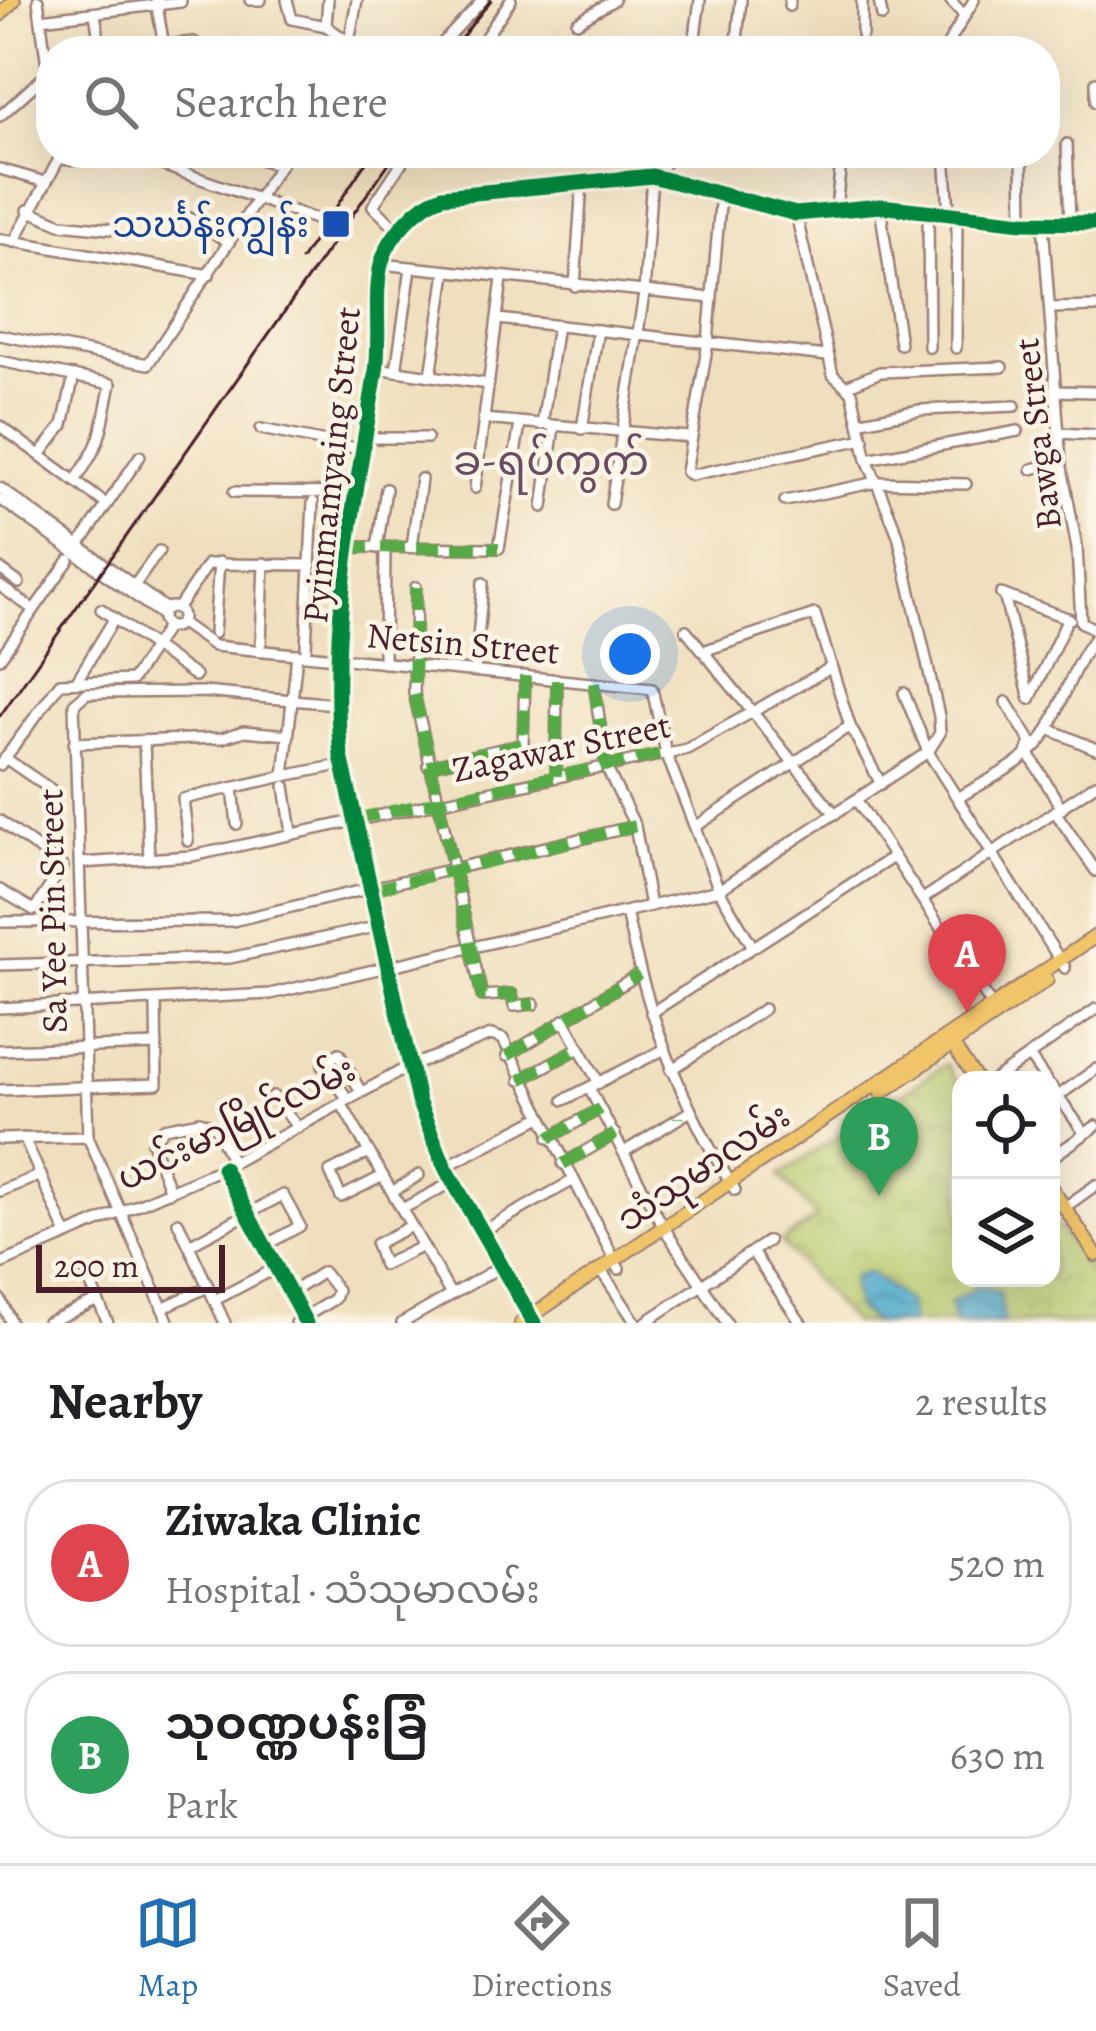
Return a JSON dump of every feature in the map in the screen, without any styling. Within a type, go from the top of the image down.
[{"type":"main road","points":[[0,15],[14,0]]},
{"type":"main road","name":"သံသုမာလမ်း","points":[[530,1322],[1096,940]]},
{"type":"main road","points":[[950,1042],[971,1071]]},
{"type":"main road","points":[[1060,1200],[1094,1248]]},
{"type":"street","points":[[38,0],[43,36]]},
{"type":"street","points":[[82,0],[97,36]]},
{"type":"street","points":[[250,0],[261,0]]},
{"type":"street","points":[[287,0],[292,20],[326,26],[338,36]]},
{"type":"street","points":[[326,26],[328,0]]},
{"type":"street","points":[[351,36],[356,0]]},
{"type":"street","points":[[449,36],[483,0]]},
{"type":"street","points":[[487,36],[512,0]]},
{"type":"street","points":[[577,22],[614,0]]},
{"type":"street","points":[[695,36],[700,0]]},
{"type":"street","points":[[737,36],[741,0]]},
{"type":"street","points":[[862,0],[862,34]]},
{"type":"street","points":[[878,0],[882,16]]},
{"type":"street","points":[[950,0],[963,14]]},
{"type":"street","points":[[952,36],[974,0]]},
{"type":"street","points":[[41,19],[180,1],[184,15]]},
{"type":"street","points":[[157,4],[163,36]]},
{"type":"street","points":[[1096,82],[1096,102]]},
{"type":"street","points":[[0,116],[36,84]]},
{"type":"street","points":[[1067,144],[1070,223]]},
{"type":"street","points":[[14,242],[53,168]]},
{"type":"street","points":[[170,168],[315,218]]},
{"type":"street","points":[[0,335],[145,365],[277,168]]},
{"type":"street","points":[[398,168],[373,206],[400,233]]},
{"type":"street","points":[[611,504],[644,294],[652,176],[660,168]]},
{"type":"street","points":[[836,208],[840,168]]},
{"type":"street","points":[[947,168],[953,213],[956,348]]},
{"type":"street","points":[[1022,168],[1023,222]]},
{"type":"street","points":[[0,169],[45,182]]},
{"type":"street","points":[[574,286],[582,183],[652,176],[796,214],[880,206],[1023,222],[1096,223]]},
{"type":"street","name":"Pyinmamyaing Street","points":[[530,1322],[445,1167],[408,1067],[354,819],[336,704],[345,547],[376,368],[381,264],[423,202],[582,183]]},
{"type":"street","points":[[721,194],[708,342],[688,437],[686,472],[691,476],[864,439]]},
{"type":"street","points":[[880,206],[900,344]]},
{"type":"street","points":[[28,210],[61,224],[110,229]]},
{"type":"street","points":[[928,211],[929,347]]},
{"type":"street","points":[[181,213],[229,242]]},
{"type":"street","points":[[0,1008],[270,994],[719,890],[928,752],[940,733],[939,716],[919,609],[867,459],[862,421],[845,386],[833,375],[827,356],[796,214]]},
{"type":"street","name":"Bawga Street","points":[[1043,223],[1061,462],[1077,548],[1081,622]]},
{"type":"street","points":[[0,240],[209,275]]},
{"type":"street","points":[[381,264],[712,298]]},
{"type":"street","points":[[396,371],[411,268]]},
{"type":"street","points":[[431,376],[446,272]]},
{"type":"street","points":[[475,488],[502,279]]},
{"type":"street","points":[[1050,308],[1096,307]]},
{"type":"street","points":[[498,319],[827,356]]},
{"type":"street","points":[[542,425],[556,325]]},
{"type":"street","points":[[582,429],[598,330]]},
{"type":"street","points":[[0,361],[112,386],[103,410],[104,440],[75,481]]},
{"type":"street","points":[[845,386],[880,372],[1002,367]]},
{"type":"street","points":[[376,368],[488,384]]},
{"type":"street","points":[[40,455],[63,425],[74,376]]},
{"type":"street","points":[[1056,391],[1096,392]]},
{"type":"street","points":[[862,421],[920,410],[1015,406]]},
{"type":"street","points":[[483,419],[688,437]]},
{"type":"street","points":[[345,547],[499,548],[520,424]]},
{"type":"street","points":[[0,426],[106,504]]},
{"type":"street","points":[[543,507],[554,426]]},
{"type":"street","points":[[261,429],[361,444],[428,437]]},
{"type":"street","points":[[867,459],[1018,431]]},
{"type":"street","points":[[1059,433],[1096,435]]},
{"type":"street","points":[[0,658],[140,456]]},
{"type":"street","points":[[1032,469],[1061,462]]},
{"type":"street","points":[[412,548],[421,479]]},
{"type":"street","points":[[785,500],[877,482],[966,484]]},
{"type":"street","points":[[0,488],[74,553],[134,586],[181,623]]},
{"type":"street","points":[[384,663],[381,548],[386,489]]},
{"type":"street","points":[[234,492],[352,493]]},
{"type":"street","points":[[0,499],[74,553],[168,611]]},
{"type":"street","points":[[292,833],[285,781],[292,699],[302,651],[313,502]]},
{"type":"street","points":[[134,586],[160,551]]},
{"type":"street","points":[[214,633],[219,562]]},
{"type":"street","points":[[261,643],[264,563]]},
{"type":"street","points":[[56,793],[2,762],[60,682],[132,680],[167,627],[168,611],[208,564],[310,566]]},
{"type":"street","points":[[0,569],[19,583]]},
{"type":"street","points":[[475,671],[483,584]]},
{"type":"street","points":[[0,586],[34,610]]},
{"type":"street","points":[[416,587],[413,693],[483,999],[512,994],[514,1006],[534,1004]]},
{"type":"street","points":[[958,798],[1028,753],[1049,729],[1096,633],[1081,622],[1001,594],[1030,699],[1068,618]]},
{"type":"street","points":[[101,609],[195,676]]},
{"type":"street","points":[[703,651],[812,613],[850,726],[881,784]]},
{"type":"street","points":[[76,682],[114,619]]},
{"type":"street","points":[[167,627],[181,623]]},
{"type":"street","name":"Netsin Street","points":[[181,623],[214,646],[302,651],[341,659],[652,689],[666,753]]},
{"type":"street","points":[[686,631],[835,814]]},
{"type":"street","name":"Zagawar Street","points":[[80,862],[192,856],[666,753],[710,739],[786,688],[830,668]]},
{"type":"street","points":[[428,766],[523,744],[525,676]]},
{"type":"street","points":[[556,776],[557,680]]},
{"type":"street","points":[[594,683],[605,766],[635,826],[650,906]]},
{"type":"street","name":"Sa Yee Pin Street","points":[[169,1323],[88,1137],[82,1088],[74,704],[87,693],[204,692],[336,704]]},
{"type":"street","points":[[904,693],[928,752],[1062,964]]},
{"type":"street","points":[[1006,702],[1030,742],[1028,753],[1096,871]]},
{"type":"street","points":[[695,826],[850,726]]},
{"type":"street","points":[[1049,729],[1096,749]]},
{"type":"street","points":[[74,743],[222,738],[244,731],[289,735]]},
{"type":"street","points":[[144,742],[149,858]]},
{"type":"street","points":[[666,753],[719,890],[753,947]]},
{"type":"street","points":[[188,842],[182,799],[285,781],[330,767]]},
{"type":"street","points":[[922,899],[1096,784]]},
{"type":"street","points":[[233,788],[237,824]]},
{"type":"street","points":[[856,801],[996,1011]]},
{"type":"street","points":[[0,821],[63,867],[34,910],[0,890]]},
{"type":"street","points":[[0,922],[232,921],[635,826]]},
{"type":"street","points":[[651,1013],[893,856]]},
{"type":"street","points":[[626,912],[663,1050],[689,1112],[733,1187]]},
{"type":"street","points":[[0,965],[230,958],[380,926]]},
{"type":"street","points":[[617,1265],[507,1056],[639,974]]},
{"type":"street","points":[[0,1090],[157,1084],[157,1003]]},
{"type":"street","points":[[671,1070],[764,1009]]},
{"type":"street","points":[[1007,1071],[1096,1010]]},
{"type":"street","points":[[564,1020],[580,1048],[601,1108],[666,1231],[727,1323]]},
{"type":"street","name":"ယင်းမာမြိုင်လမ်း","points":[[0,1264],[228,1166],[408,1067],[498,1036],[507,1056]]},
{"type":"street","points":[[0,1050],[157,1045]]},
{"type":"street","points":[[520,1080],[580,1048]]},
{"type":"street","points":[[564,1100],[663,1050]]},
{"type":"street","points":[[361,1092],[339,1053],[323,1065],[451,1295]]},
{"type":"street","points":[[1029,1056],[1039,1071]]},
{"type":"street","points":[[1060,1087],[1096,1069]]},
{"type":"street","points":[[273,1096],[298,1128]]},
{"type":"street","points":[[1060,1101],[1085,1134]]},
{"type":"street","points":[[549,1138],[601,1108]]},
{"type":"street","points":[[624,1152],[689,1112]]},
{"type":"street","points":[[445,1167],[539,1118]]},
{"type":"street","points":[[170,1192],[152,1142],[164,1128],[208,1124],[219,1132],[247,1214],[301,1322],[338,1295],[331,1275],[322,1272],[290,1293]]},
{"type":"street","points":[[1060,1152],[1096,1126]]},
{"type":"street","points":[[563,1164],[615,1134]]},
{"type":"street","points":[[0,1138],[88,1137]]},
{"type":"street","points":[[24,1138],[67,1234]]},
{"type":"street","points":[[370,1152],[330,1172],[340,1197],[383,1176]]},
{"type":"street","points":[[0,1191],[41,1175]]},
{"type":"street","points":[[392,1192],[419,1175]]},
{"type":"street","points":[[402,1209],[453,1181]]},
{"type":"street","points":[[481,1232],[572,1181]]},
{"type":"street","points":[[1065,1207],[1096,1185]]},
{"type":"street","points":[[189,1245],[283,1195],[300,1224],[264,1246]]},
{"type":"street","points":[[178,1222],[226,1323]]},
{"type":"street","points":[[411,1226],[376,1244],[382,1265],[423,1246]]},
{"type":"street","points":[[646,1322],[768,1241]]},
{"type":"street","points":[[752,1252],[798,1319],[784,1323]]},
{"type":"street","points":[[215,1300],[276,1268]]},
{"type":"street","points":[[402,1323],[500,1268]]},
{"type":"street","points":[[604,1275],[636,1323]]},
{"type":"street","points":[[87,1276],[108,1323]]},
{"type":"street","points":[[162,1308],[208,1287]]},
{"type":"street","points":[[0,1300],[11,1323]]},
{"type":"street","points":[[47,1323],[98,1300]]},
{"type":"green space","points":[[946,1064],[952,1073],[952,1287],[1060,1287],[1060,1229],[1096,1281],[1096,1323],[853,1323],[781,1242],[817,1218],[780,1175]]},
{"type":"water","points":[[869,1272],[909,1303],[912,1323],[876,1323],[857,1310],[851,1282],[855,1275]]},
{"type":"water","points":[[977,1287],[1000,1293],[1004,1323],[954,1323],[950,1303]]},
{"type":"railway","points":[[463,36],[491,0]]},
{"type":"railway","points":[[301,260],[362,168]]},
{"type":"railway","points":[[0,716],[385,168]]},
{"type":"marked path","points":[[345,547],[499,548]]},
{"type":"marked path","points":[[416,587],[414,693],[482,996],[512,994],[514,1006],[534,1004]]},
{"type":"marked path","points":[[428,766],[523,744],[525,676]]},
{"type":"marked path","points":[[556,776],[557,679]]},
{"type":"marked path","points":[[594,683],[606,767]]},
{"type":"marked path","points":[[354,819],[666,753]]},
{"type":"marked path","points":[[372,890],[635,826]]},
{"type":"marked path","points":[[507,1056],[639,974]]},
{"type":"marked path","points":[[520,1080],[579,1048]]},
{"type":"marked path","points":[[549,1138],[600,1109]]},
{"type":"marked path","points":[[563,1164],[615,1134]]},
{"type":"cycle path","points":[[534,1323],[445,1167],[418,1101],[341,756],[341,611],[376,371],[378,286],[386,251],[415,213],[443,196],[652,176],[796,214],[880,206],[1023,222],[1096,223]]},
{"type":"cycle path","points":[[223,1168],[306,1323]]},
{"type":"place","name":"သင်္ဃန်းကျွန်း","points":[[336,224]]},
{"type":"place","name":"Ziwaka Clinic","points":[[967,1013]]},
{"type":"place","name":"သုဝဏ္ဏပန်းခြံ","points":[[879,1196]]},
{"type":"district","name":"ခ-ရပ်ကွက်","points":[[551,460]]}]
